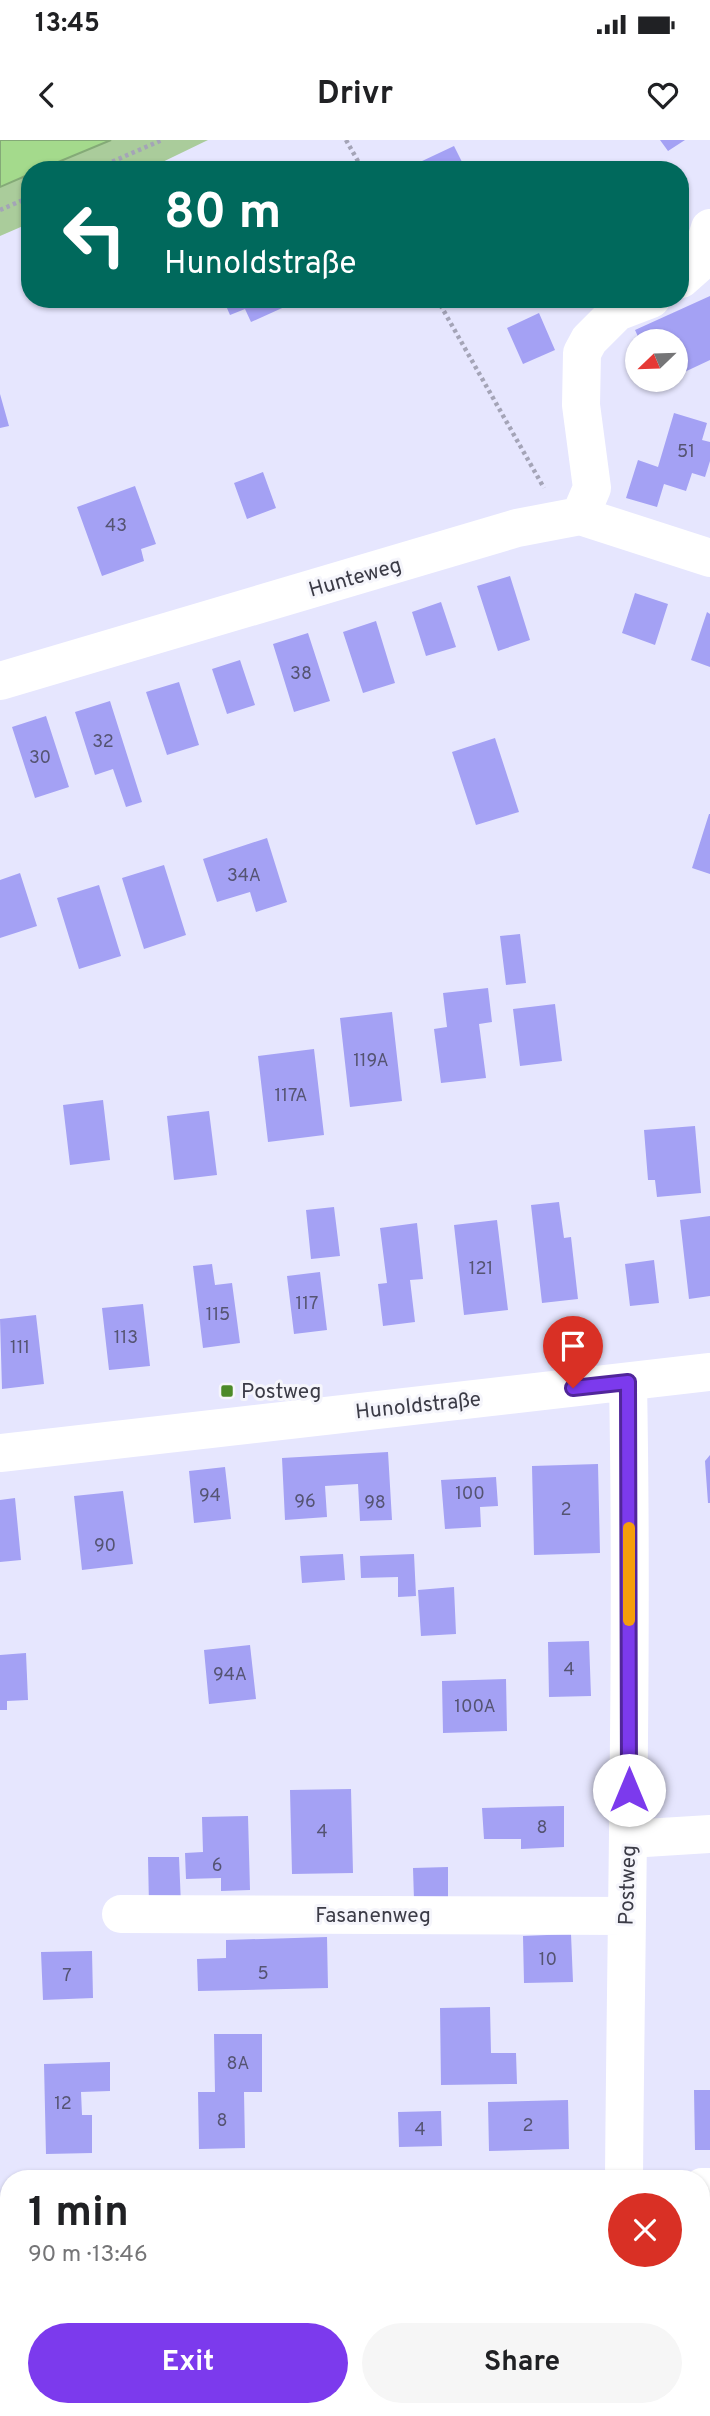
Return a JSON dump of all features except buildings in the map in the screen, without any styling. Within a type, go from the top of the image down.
[{"type":"street","points":[[689,272],[699,263],[710,228]]},
{"type":"street","points":[[580,516],[592,488],[581,405],[582,353],[589,340],[617,312],[627,308]]},
{"type":"street","name":"Hunteweg","points":[[0,681],[517,527],[580,516],[710,558]]},
{"type":"street","name":"Hunoldstraße","points":[[0,1453],[710,1372]]},
{"type":"street","name":"Postweg","points":[[624,2170],[625,1916],[629,1839],[628,1382]]},
{"type":"street","points":[[629,1839],[710,1834]]},
{"type":"street","name":"Fasanenweg","points":[[121,1914],[625,1916]]},
{"type":"path","points":[[114,161],[162,140]]},
{"type":"path","points":[[346,140],[358,161]]},
{"type":"path","points":[[0,210],[21,201]]},
{"type":"path","points":[[442,308],[550,497],[580,516]]},
{"type":"shaded area","points":[[0,140],[111,140],[61,161],[21,161],[21,178],[0,187]]},
{"type":"shaded area","points":[[111,140],[208,140],[165,161],[61,161]]},
{"type":"shaded area","points":[[21,178],[21,227],[0,236],[0,187]]},
{"type":"slow traffic","points":[[629,1528],[629,1620]]},
{"type":"place","name":"Postweg","points":[[227,1391]]},
{"type":"route","points":[[573,1388],[628,1382],[629,1790]]}]
